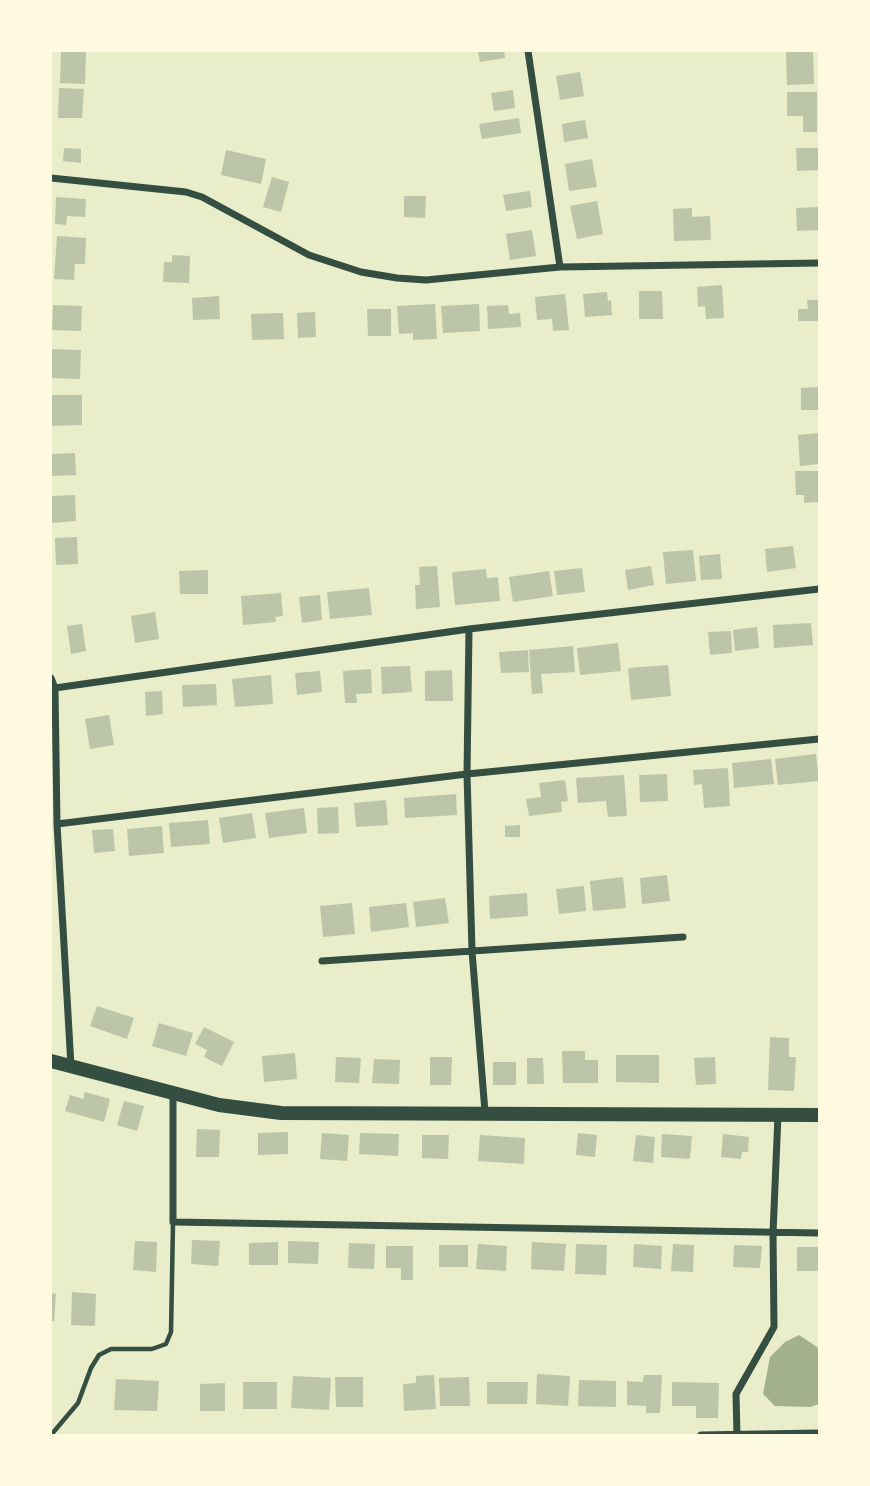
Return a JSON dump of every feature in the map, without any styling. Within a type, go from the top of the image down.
[{"type":"main road","points":[[51,1061],[219,1105],[281,1113],[819,1115]]},
{"type":"street","points":[[528,51],[560,267]]},
{"type":"street","points":[[51,177],[186,192],[202,197],[309,255],[361,272],[397,278],[426,280],[560,267],[819,263]]},
{"type":"street","points":[[55,688],[469,629],[819,589]]},
{"type":"street","points":[[469,629],[467,774],[471,951],[485,1112]]},
{"type":"street","points":[[51,678],[55,688],[53,766],[71,1066]]},
{"type":"street","points":[[57,824],[467,774],[819,739]]},
{"type":"street","points":[[322,961],[682,937]]},
{"type":"street","points":[[173,1093],[173,1222],[819,1233]]},
{"type":"street","points":[[737,1435],[736,1394],[774,1327],[773,1233],[778,1115]]},
{"type":"street","points":[[701,1435],[819,1433]]},
{"type":"lane","points":[[51,1435],[78,1403],[91,1368],[99,1355],[111,1349],[152,1349],[166,1344],[171,1332],[173,1222]]},
{"type":"shaded area","points":[[799,1335],[819,1351],[819,1404],[810,1407],[775,1406],[763,1394],[770,1357],[785,1342]]},
{"type":"building","points":[[61,51],[86,51],[85,84],[60,83]]},
{"type":"building","points":[[478,51],[504,51],[505,58],[480,62]]},
{"type":"building","points":[[786,51],[813,51],[814,84],[787,85]]},
{"type":"building","points":[[580,72],[584,96],[560,100],[556,76]]},
{"type":"building","points":[[59,88],[84,89],[82,118],[58,118]]},
{"type":"building","points":[[513,90],[515,108],[494,111],[491,93]]},
{"type":"building","points":[[787,92],[817,92],[817,132],[803,132],[803,116],[787,116]]},
{"type":"building","points":[[519,118],[521,133],[482,139],[479,124]]},
{"type":"building","points":[[585,120],[588,138],[564,142],[562,124]]},
{"type":"building","points":[[64,148],[81,149],[81,163],[63,161]]},
{"type":"building","points":[[796,148],[819,148],[819,170],[797,171]]},
{"type":"building","points":[[226,150],[266,159],[261,184],[221,175]]},
{"type":"building","points":[[592,159],[597,187],[569,191],[565,164]]},
{"type":"building","points":[[272,177],[289,182],[281,212],[263,207]]},
{"type":"building","points":[[530,191],[532,207],[506,211],[503,195]]},
{"type":"building","points":[[404,196],[426,196],[425,218],[404,217]]},
{"type":"building","points":[[56,197],[86,199],[85,217],[67,216],[66,225],[55,224]]},
{"type":"building","points":[[597,201],[603,234],[577,239],[570,206]]},
{"type":"building","points":[[819,207],[819,230],[797,231],[796,208]]},
{"type":"building","points":[[692,208],[692,217],[710,216],[711,240],[674,241],[673,209]]},
{"type":"building","points":[[532,230],[536,256],[510,260],[506,234]]},
{"type":"building","points":[[57,236],[86,238],[85,264],[75,264],[74,280],[54,279]]},
{"type":"building","points":[[172,255],[190,256],[189,283],[163,282],[164,262],[172,262]]},
{"type":"building","points":[[722,285],[724,318],[706,319],[705,306],[698,307],[697,287]]},
{"type":"building","points":[[639,291],[662,291],[663,319],[639,319]]},
{"type":"building","points":[[607,292],[608,301],[611,300],[612,315],[585,317],[583,294]]},
{"type":"building","points":[[565,294],[569,330],[553,331],[552,319],[537,320],[535,297]]},
{"type":"building","points":[[219,296],[220,319],[193,320],[192,298]]},
{"type":"building","points":[[807,300],[819,300],[819,321],[798,321],[798,309],[808,309]]},
{"type":"building","points":[[435,304],[437,339],[413,340],[413,333],[399,334],[397,306]]},
{"type":"building","points":[[479,304],[480,331],[443,333],[441,306]]},
{"type":"building","points":[[53,305],[82,306],[81,331],[52,330]]},
{"type":"building","points":[[508,305],[509,314],[520,313],[521,327],[488,329],[487,306]]},
{"type":"building","points":[[367,309],[391,309],[391,336],[368,336]]},
{"type":"building","points":[[315,312],[316,337],[298,338],[297,313]]},
{"type":"building","points":[[283,313],[284,339],[252,340],[251,314]]},
{"type":"building","points":[[51,349],[81,350],[80,379],[51,378]]},
{"type":"building","points":[[819,387],[819,410],[801,410],[801,388]]},
{"type":"building","points":[[52,395],[82,395],[82,425],[52,426]]},
{"type":"building","points":[[819,433],[819,464],[800,466],[798,435]]},
{"type":"building","points":[[75,453],[76,475],[52,476],[51,454]]},
{"type":"building","points":[[795,471],[819,471],[819,502],[804,503],[804,495],[796,495]]},
{"type":"building","points":[[75,495],[76,521],[51,523],[51,496]]},
{"type":"building","points":[[77,537],[78,564],[56,565],[55,538]]},
{"type":"building","points":[[793,546],[796,568],[767,572],[765,549]]},
{"type":"building","points":[[693,550],[696,581],[666,584],[663,552]]},
{"type":"building","points":[[720,554],[722,579],[701,580],[699,556]]},
{"type":"building","points":[[437,566],[440,607],[416,609],[415,585],[420,585],[419,567]]},
{"type":"building","points":[[651,566],[654,585],[628,590],[625,570]]},
{"type":"building","points":[[582,568],[585,592],[557,595],[554,571]]},
{"type":"building","points":[[486,569],[487,578],[498,577],[500,601],[455,605],[452,572]]},
{"type":"building","points":[[208,570],[208,594],[180,594],[179,571]]},
{"type":"building","points":[[549,571],[553,596],[513,602],[509,577]]},
{"type":"building","points":[[369,588],[372,615],[330,619],[327,592]]},
{"type":"building","points":[[281,593],[283,616],[275,617],[276,622],[243,625],[241,596]]},
{"type":"building","points":[[320,595],[322,620],[302,623],[299,597]]},
{"type":"building","points":[[155,612],[159,639],[135,643],[131,616]]},
{"type":"building","points":[[811,623],[813,645],[774,648],[773,625]]},
{"type":"building","points":[[82,624],[86,651],[71,654],[67,626]]},
{"type":"building","points":[[757,627],[759,648],[735,651],[733,630]]},
{"type":"building","points":[[731,631],[732,653],[710,655],[708,632]]},
{"type":"building","points":[[618,643],[621,671],[580,675],[577,648]]},
{"type":"building","points":[[573,646],[575,672],[541,674],[543,693],[532,694],[529,650]]},
{"type":"building","points":[[528,650],[529,672],[501,673],[499,652]]},
{"type":"building","points":[[668,665],[671,696],[631,700],[628,668]]},
{"type":"building","points":[[410,666],[412,692],[382,694],[381,667]]},
{"type":"building","points":[[371,669],[372,693],[356,694],[357,703],[345,703],[343,671]]},
{"type":"building","points":[[452,670],[453,701],[425,701],[425,671]]},
{"type":"building","points":[[320,671],[322,692],[297,695],[295,673]]},
{"type":"building","points":[[271,675],[273,704],[235,707],[232,679]]},
{"type":"building","points":[[216,684],[217,705],[183,707],[182,685]]},
{"type":"building","points":[[162,691],[163,714],[146,716],[145,692]]},
{"type":"building","points":[[109,715],[114,745],[90,749],[85,719]]},
{"type":"building","points":[[816,754],[819,781],[778,785],[775,759]]},
{"type":"building","points":[[771,759],[774,784],[734,788],[732,763]]},
{"type":"building","points":[[728,768],[730,806],[704,808],[702,784],[694,785],[693,770]]},
{"type":"building","points":[[667,774],[668,801],[640,802],[639,775]]},
{"type":"building","points":[[624,775],[627,816],[608,817],[606,801],[578,803],[576,778]]},
{"type":"building","points":[[565,780],[568,801],[561,802],[562,812],[529,816],[526,799],[541,797],[539,783]]},
{"type":"building","points":[[456,794],[457,815],[405,818],[404,798]]},
{"type":"building","points":[[386,800],[388,825],[356,827],[354,803]]},
{"type":"building","points":[[338,807],[339,833],[318,834],[317,808]]},
{"type":"building","points":[[304,808],[307,833],[269,838],[265,813]]},
{"type":"building","points":[[252,813],[256,838],[223,843],[219,818]]},
{"type":"building","points":[[208,820],[210,844],[171,847],[169,823]]},
{"type":"building","points":[[520,825],[520,837],[505,837],[505,826]]},
{"type":"building","points":[[162,826],[164,853],[129,856],[127,829]]},
{"type":"building","points":[[113,829],[115,851],[94,853],[92,830]]},
{"type":"building","points":[[667,875],[670,901],[642,904],[640,878]]},
{"type":"building","points":[[623,877],[626,908],[593,911],[590,881]]},
{"type":"building","points":[[584,886],[586,911],[559,914],[556,889]]},
{"type":"building","points":[[527,893],[528,916],[490,919],[489,896]]},
{"type":"building","points":[[445,898],[449,923],[416,927],[413,902]]},
{"type":"building","points":[[352,903],[355,934],[323,937],[320,906]]},
{"type":"building","points":[[406,903],[409,927],[371,932],[369,907]]},
{"type":"building","points":[[97,1006],[134,1018],[127,1039],[90,1026]]},
{"type":"building","points":[[159,1023],[193,1033],[186,1056],[152,1046]]},
{"type":"building","points":[[204,1027],[234,1042],[222,1066],[204,1057],[207,1050],[195,1044]]},
{"type":"building","points":[[770,1037],[789,1038],[789,1057],[796,1057],[794,1091],[768,1090]]},
{"type":"building","points":[[562,1051],[585,1051],[585,1060],[598,1060],[598,1083],[563,1083]]},
{"type":"building","points":[[295,1053],[297,1079],[264,1082],[262,1056]]},
{"type":"building","points":[[616,1055],[659,1055],[659,1083],[616,1082]]},
{"type":"building","points":[[336,1057],[361,1058],[359,1083],[335,1082]]},
{"type":"building","points":[[430,1057],[452,1057],[451,1085],[430,1085]]},
{"type":"building","points":[[715,1057],[716,1084],[696,1085],[694,1058]]},
{"type":"building","points":[[527,1058],[543,1058],[544,1084],[527,1084]]},
{"type":"building","points":[[374,1059],[400,1060],[399,1084],[372,1083]]},
{"type":"building","points":[[493,1062],[516,1062],[516,1085],[493,1085]]},
{"type":"building","points":[[85,1092],[110,1099],[104,1122],[65,1111],[70,1095],[83,1099]]},
{"type":"building","points":[[124,1101],[144,1106],[137,1131],[117,1125]]},
{"type":"building","points":[[197,1129],[220,1130],[219,1157],[196,1157]]},
{"type":"building","points":[[288,1132],[288,1154],[258,1155],[258,1133]]},
{"type":"building","points":[[322,1133],[349,1135],[347,1161],[320,1159]]},
{"type":"building","points":[[360,1133],[399,1134],[398,1156],[359,1154]]},
{"type":"building","points":[[578,1133],[597,1135],[595,1157],[576,1155]]},
{"type":"building","points":[[662,1134],[692,1136],[690,1159],[661,1157]]},
{"type":"building","points":[[723,1134],[749,1137],[748,1152],[742,1152],[741,1159],[721,1157]]},
{"type":"building","points":[[422,1135],[449,1135],[448,1159],[422,1158]]},
{"type":"building","points":[[480,1135],[525,1138],[524,1164],[478,1161]]},
{"type":"building","points":[[636,1135],[655,1137],[653,1163],[633,1161]]},
{"type":"building","points":[[192,1240],[220,1241],[218,1266],[191,1264]]},
{"type":"building","points":[[135,1241],[157,1242],[156,1272],[133,1270]]},
{"type":"building","points":[[288,1241],[319,1242],[318,1264],[288,1263]]},
{"type":"building","points":[[278,1242],[278,1265],[249,1265],[249,1243]]},
{"type":"building","points":[[532,1242],[566,1244],[564,1271],[531,1269]]},
{"type":"building","points":[[349,1243],[375,1244],[374,1269],[348,1268]]},
{"type":"building","points":[[478,1244],[507,1246],[506,1271],[476,1269]]},
{"type":"building","points":[[576,1244],[607,1245],[606,1275],[575,1274]]},
{"type":"building","points":[[634,1244],[662,1246],[661,1269],[633,1267]]},
{"type":"building","points":[[673,1244],[694,1245],[693,1272],[671,1271]]},
{"type":"building","points":[[439,1245],[468,1245],[468,1267],[439,1267]]},
{"type":"building","points":[[734,1245],[762,1246],[760,1268],[733,1267]]},
{"type":"building","points":[[386,1246],[413,1246],[413,1280],[401,1280],[401,1268],[386,1268]]},
{"type":"building","points":[[797,1247],[819,1247],[819,1271],[797,1271]]},
{"type":"building","points":[[72,1292],[96,1294],[95,1326],[71,1325]]},
{"type":"building","points":[[51,1293],[56,1294],[54,1321],[51,1321]]},
{"type":"building","points":[[537,1374],[570,1376],[568,1406],[536,1404]]},
{"type":"building","points":[[434,1375],[436,1409],[404,1411],[403,1384],[416,1383],[416,1376]]},
{"type":"building","points":[[644,1375],[662,1375],[660,1413],[646,1413],[646,1406],[627,1405],[627,1381],[643,1382]]},
{"type":"building","points":[[293,1376],[331,1378],[329,1410],[291,1408]]},
{"type":"building","points":[[335,1377],[363,1377],[363,1407],[336,1407]]},
{"type":"building","points":[[469,1377],[470,1406],[440,1406],[439,1378]]},
{"type":"building","points":[[116,1379],[159,1381],[157,1411],[114,1410]]},
{"type":"building","points":[[579,1380],[616,1381],[616,1407],[578,1406]]},
{"type":"building","points":[[243,1382],[277,1382],[277,1409],[243,1409]]},
{"type":"building","points":[[487,1382],[528,1382],[527,1404],[487,1404]]},
{"type":"building","points":[[672,1382],[719,1383],[718,1418],[696,1418],[696,1406],[672,1406]]},
{"type":"building","points":[[225,1383],[225,1411],[200,1411],[200,1384]]}]
